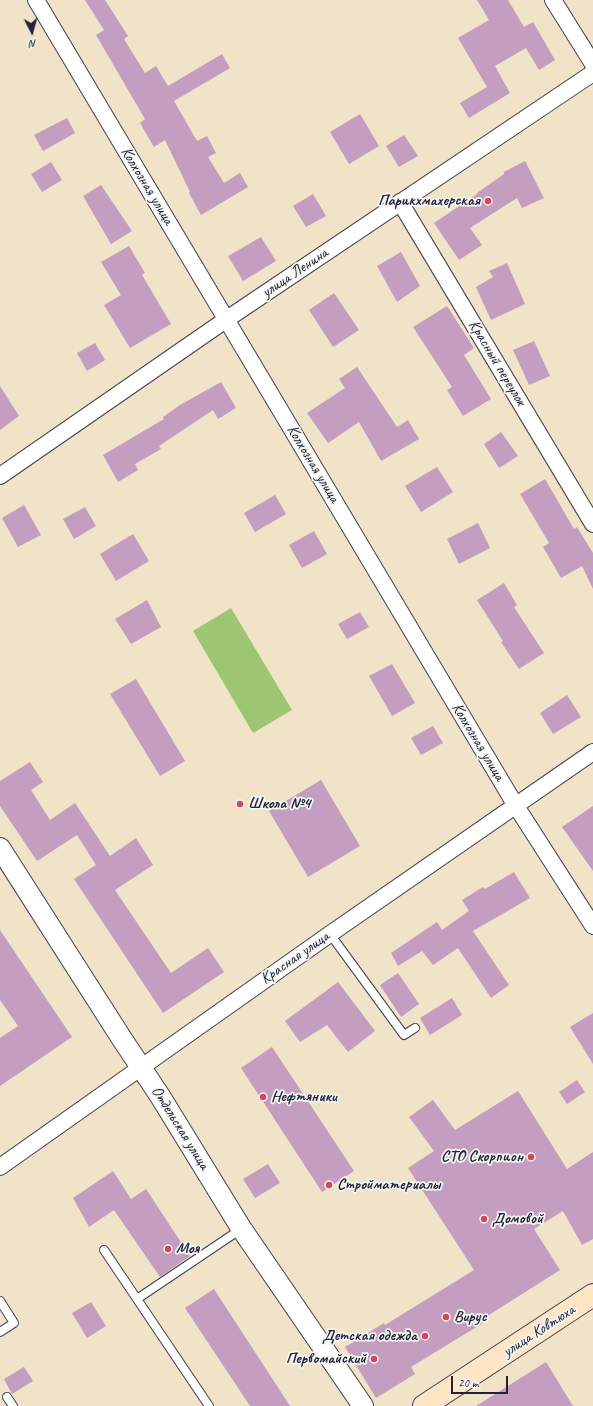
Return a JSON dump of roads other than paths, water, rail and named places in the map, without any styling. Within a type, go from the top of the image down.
[{"type":"main road","name":"улица Ковтюха","points":[[424,1406],[593,1295]]},
{"type":"street","name":"Колхозная улица","points":[[36,0],[516,806],[593,926]]},
{"type":"street","points":[[552,0],[593,64]]},
{"type":"street","name":"улица Ленина","points":[[0,476],[227,319],[593,73]]},
{"type":"street","name":"Красный переулок","points":[[400,202],[593,524]]},
{"type":"street","name":"Красная улица","points":[[0,1167],[330,934],[593,752]]},
{"type":"street","name":"Отдельская улица","points":[[0,848],[160,1096],[242,1228],[363,1406]]},
{"type":"lane","points":[[330,934],[404,1035],[415,1028]]},
{"type":"lane","points":[[137,1299],[242,1228]]},
{"type":"lane","points":[[104,1250],[209,1406]]},
{"type":"lane","points":[[0,1301],[14,1323],[0,1332]]},
{"type":"lane","points":[[7,1397],[13,1406]]},
{"type":"place","name":"Парикхмахерская","points":[[488,201]]},
{"type":"place","name":"Школа №4","points":[[240,804]]},
{"type":"place","name":"Нефтяники","points":[[263,1097]]},
{"type":"place","name":"СТО Скорпион","points":[[531,1157]]},
{"type":"place","name":"Стройматериалы","points":[[329,1185]]},
{"type":"place","name":"Домовой","points":[[484,1219]]},
{"type":"place","name":"Моя","points":[[168,1249]]},
{"type":"place","name":"Вирус","points":[[446,1317]]},
{"type":"place","name":"Детская одежда","points":[[425,1336]]},
{"type":"place","name":"Первомайский","points":[[374,1359]]}]
